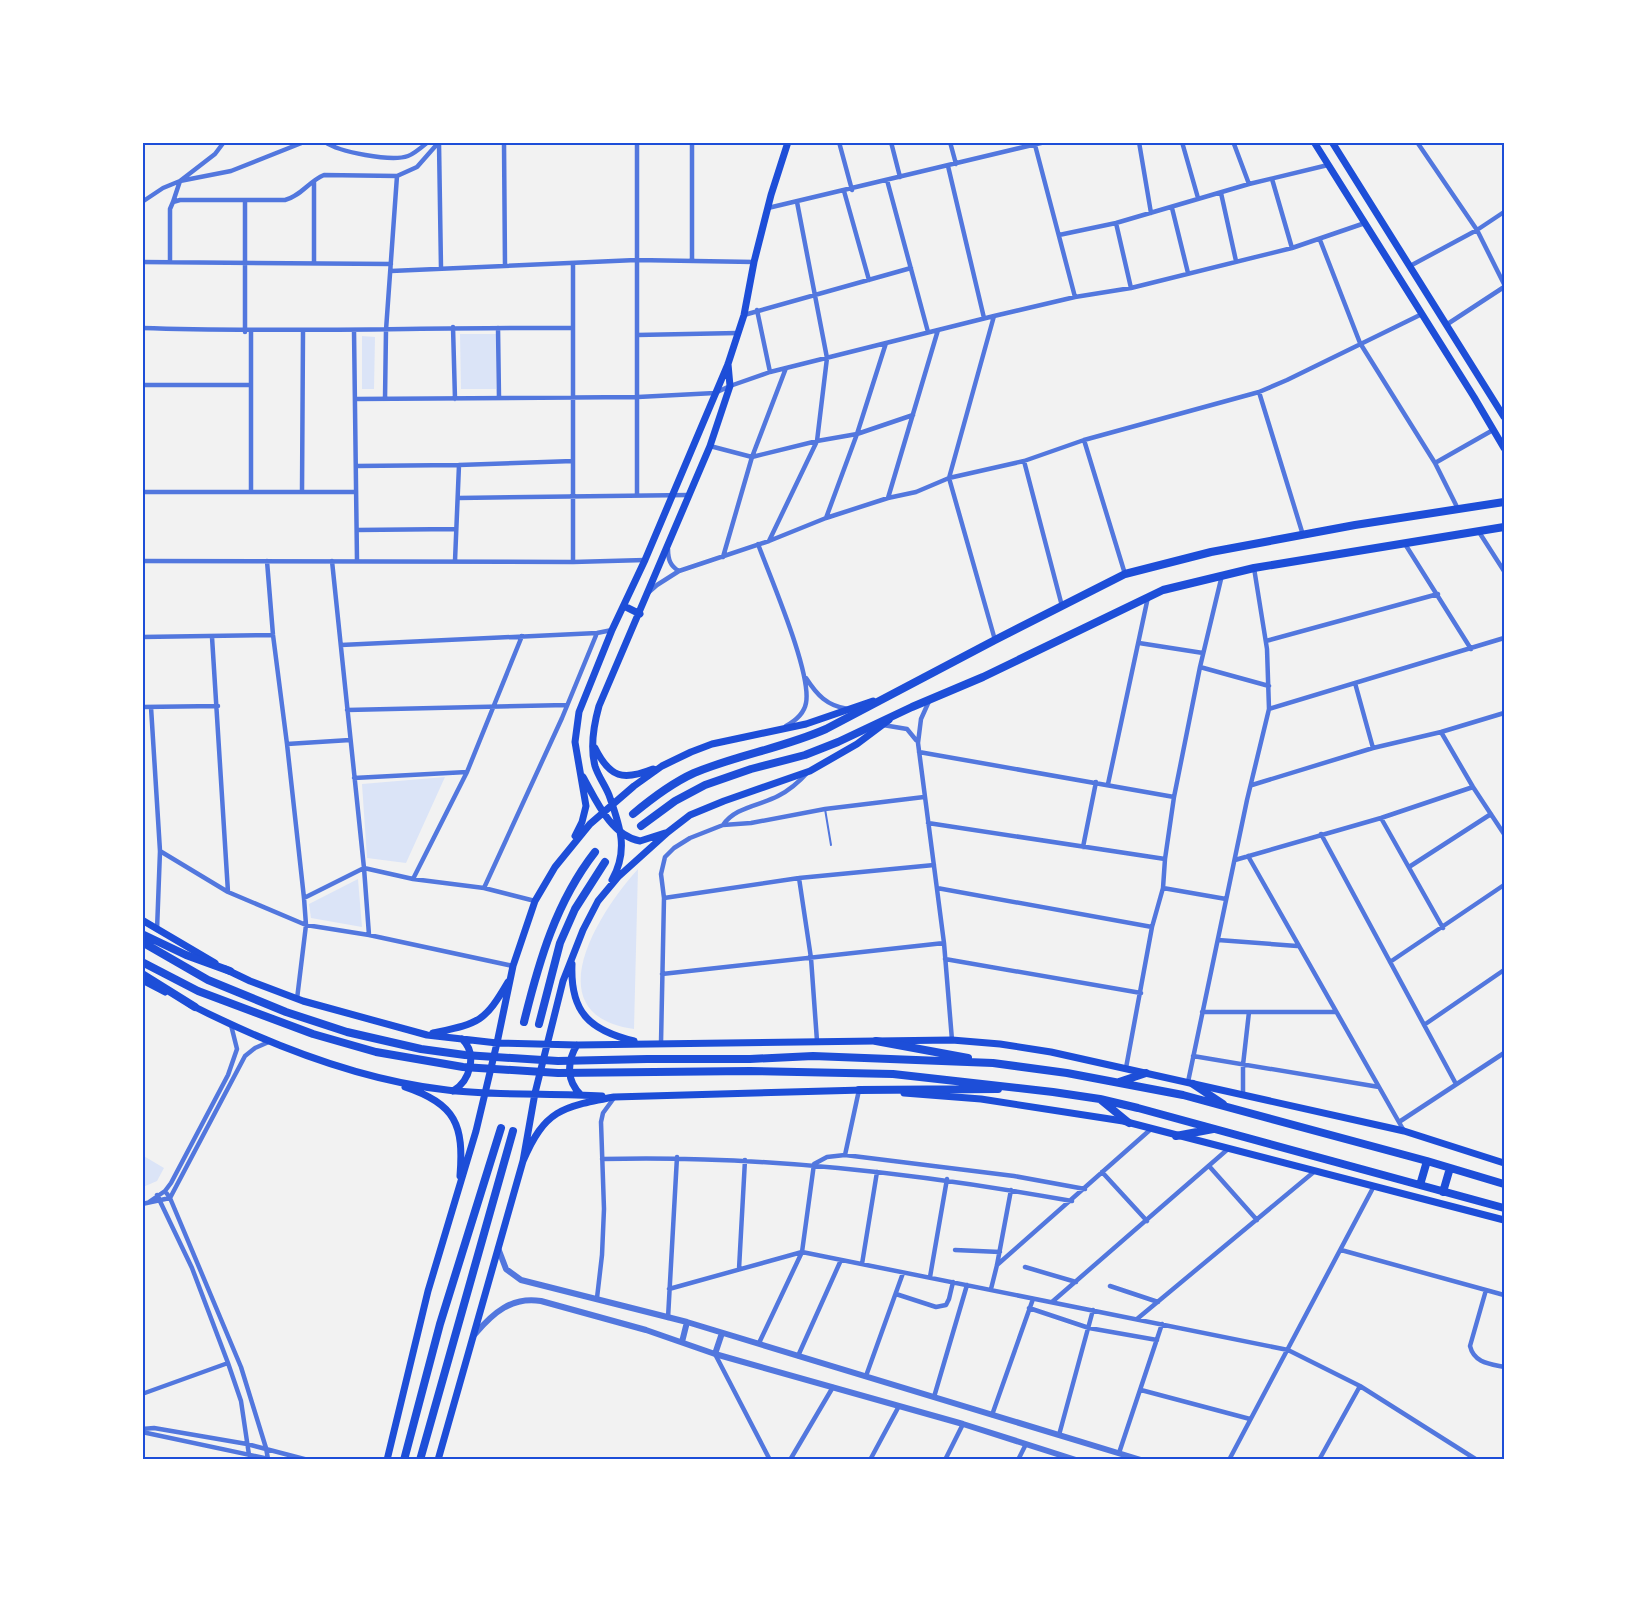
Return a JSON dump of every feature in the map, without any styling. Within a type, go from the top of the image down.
[{"type":"main road","points":[[1314,142],[1504,448]]},
{"type":"main road","points":[[1334,143],[1504,417]]},
{"type":"main road","points":[[387,1460],[428,1291],[485,1093],[513,966],[535,901],[565,854],[585,814],[585,799],[576,749],[577,722],[586,691],[645,560],[728,364],[744,315],[754,262],[786,144]]},
{"type":"main road","points":[[438,1460],[523,1161],[535,1093],[563,981],[591,913],[616,872],[622,856],[620,830],[596,768],[594,725],[599,706],[710,446],[730,386],[728,364]]},
{"type":"main road","points":[[1474,397],[1487,389]]},
{"type":"main road","points":[[633,814],[665,790],[693,774],[803,739],[826,729],[1125,574],[1211,552],[1303,534],[1504,502]]},
{"type":"main road","points":[[641,826],[675,801],[705,785],[805,754],[880,724],[1163,590],[1254,568],[1504,527]]},
{"type":"main road","points":[[624,606],[640,614]]},
{"type":"main road","points":[[594,746],[609,770],[622,776],[640,774],[712,744],[818,720],[892,695]]},
{"type":"main road","points":[[606,890],[668,832],[690,815],[810,771],[842,754],[880,724]]},
{"type":"main road","points":[[565,854],[585,829],[602,813],[662,766]]},
{"type":"main road","points":[[581,772],[602,813],[632,839],[640,841],[668,832]]},
{"type":"main road","points":[[524,1022],[546,940],[569,891],[595,852]]},
{"type":"main road","points":[[539,1024],[560,943],[574,909],[605,862]]},
{"type":"main road","points":[[142,920],[230,971]]},
{"type":"main road","points":[[142,934],[297,999],[427,1035],[497,1043],[577,1045],[952,1040],[1000,1044],[1052,1052],[1404,1131],[1504,1163]]},
{"type":"main road","points":[[142,942],[207,980],[315,1022],[411,1047],[465,1055],[558,1061],[813,1056],[993,1063]]},
{"type":"main road","points":[[572,957],[572,988],[584,1016],[609,1034],[645,1043]]},
{"type":"main road","points":[[142,962],[198,991],[282,1024],[349,1046],[463,1067],[558,1073],[750,1071],[893,1074],[1027,1089],[1100,1099],[1504,1208]]},
{"type":"main road","points":[[142,974],[195,1007]]},
{"type":"main road","points":[[427,1035],[468,1025],[483,1017],[495,1004],[511,977]]},
{"type":"main road","points":[[142,980],[230,1024],[271,1041],[417,1091],[434,1100],[444,1107],[456,1123],[461,1140],[459,1189]]},
{"type":"main road","points":[[453,1091],[464,1081],[470,1065],[469,1048],[462,1039]]},
{"type":"main road","points":[[876,1041],[1183,1095],[1504,1184]]},
{"type":"main road","points":[[577,1045],[570,1059],[570,1073],[575,1089],[581,1095]]},
{"type":"main road","points":[[346,1068],[405,1084],[453,1091],[614,1097],[859,1090],[1027,1089]]},
{"type":"main road","points":[[1118,1082],[1146,1073]]},
{"type":"main road","points":[[1190,1083],[1229,1108]]},
{"type":"main road","points":[[859,1090],[981,1099],[1049,1108],[1129,1123],[1504,1220]]},
{"type":"main road","points":[[523,1161],[534,1137],[551,1118],[578,1104],[614,1097]]},
{"type":"main road","points":[[1100,1099],[1129,1123]]},
{"type":"main road","points":[[404,1460],[440,1324],[501,1128]]},
{"type":"main road","points":[[1176,1136],[1217,1129]]},
{"type":"main road","points":[[420,1460],[513,1131]]},
{"type":"main road","points":[[1420,1185],[1427,1161]]},
{"type":"main road","points":[[1443,1192],[1450,1168]]},
{"type":"street","points":[[170,262],[170,209],[180,182],[215,154],[224,142]]},
{"type":"street","points":[[142,202],[163,188],[231,171],[304,142]]},
{"type":"street","points":[[325,142],[335,149],[384,157],[408,156],[428,142]]},
{"type":"street","points":[[504,142],[505,266]]},
{"type":"street","points":[[637,142],[637,494]]},
{"type":"street","points":[[692,142],[692,260]]},
{"type":"street","points":[[839,142],[852,190]]},
{"type":"street","points":[[891,142],[900,177]]},
{"type":"street","points":[[950,142],[956,164]]},
{"type":"street","points":[[768,208],[852,190],[1045,142]]},
{"type":"street","points":[[1139,142],[1152,213]]},
{"type":"street","points":[[1182,142],[1198,198]]},
{"type":"street","points":[[1417,142],[1477,230],[1504,286],[1446,325]]},
{"type":"street","points":[[173,202],[180,200],[290,199],[324,175],[397,176],[417,167],[439,143]]},
{"type":"street","points":[[439,143],[441,268]]},
{"type":"street","points":[[1234,143],[1249,184]]},
{"type":"street","points":[[1034,144],[1075,297]]},
{"type":"street","points":[[1059,235],[1116,223],[1249,184],[1328,165]]},
{"type":"street","points":[[948,166],[984,318]]},
{"type":"street","points":[[385,399],[386,330],[397,176]]},
{"type":"street","points":[[1272,179],[1292,248]]},
{"type":"street","points":[[887,180],[928,332]]},
{"type":"street","points":[[314,181],[314,263]]},
{"type":"street","points":[[844,191],[869,280]]},
{"type":"street","points":[[1221,193],[1236,261]]},
{"type":"street","points":[[245,200],[244,262],[251,385],[251,492]]},
{"type":"street","points":[[770,541],[817,441],[827,357],[797,202]]},
{"type":"street","points":[[1172,208],[1188,273]]},
{"type":"street","points":[[1410,266],[1477,230],[1504,212]]},
{"type":"street","points":[[1116,223],[1131,288]]},
{"type":"street","points":[[355,399],[638,397],[715,393],[770,372],[827,357],[1075,297],[1131,288],[1292,248],[1365,223]]},
{"type":"street","points":[[1320,240],[1360,343],[1436,463],[1459,509]]},
{"type":"street","points":[[636,260],[754,262]]},
{"type":"street","points":[[391,271],[636,260],[754,262]]},
{"type":"street","points":[[142,262],[392,264]]},
{"type":"street","points":[[573,263],[573,562]]},
{"type":"street","points":[[744,315],[911,268]]},
{"type":"street","points":[[757,310],[770,372]]},
{"type":"street","points":[[646,595],[679,571],[770,541],[826,518],[888,498],[916,492],[949,478],[1024,461],[1084,440],[1259,392],[1422,314]]},
{"type":"street","points":[[994,316],[949,478],[995,640]]},
{"type":"street","points":[[142,328],[248,332],[453,327],[573,328]]},
{"type":"street","points":[[453,327],[455,399]]},
{"type":"street","points":[[498,328],[499,398]]},
{"type":"street","points":[[354,330],[357,561]]},
{"type":"street","points":[[888,498],[938,330]]},
{"type":"street","points":[[302,492],[303,331]]},
{"type":"street","points":[[637,335],[738,333]]},
{"type":"street","points":[[826,518],[886,343]]},
{"type":"street","points":[[723,557],[752,457],[786,368]]},
{"type":"street","points":[[142,385],[251,385]]},
{"type":"street","points":[[1259,392],[1303,534]]},
{"type":"street","points":[[710,446],[752,457],[856,434],[913,415]]},
{"type":"street","points":[[1436,463],[1493,430]]},
{"type":"street","points":[[1084,440],[1125,574]]},
{"type":"street","points":[[356,466],[573,461]]},
{"type":"street","points":[[1024,461],[1062,606]]},
{"type":"street","points":[[455,561],[459,465]]},
{"type":"street","points":[[142,492],[356,492]]},
{"type":"street","points":[[458,498],[689,495]]},
{"type":"street","points":[[357,531],[456,529]]},
{"type":"street","points":[[1479,532],[1504,571]]},
{"type":"street","points":[[758,544],[805,677],[807,695],[803,712],[781,729]]},
{"type":"street","points":[[1405,544],[1471,649]]},
{"type":"street","points":[[668,545],[669,562],[679,571]]},
{"type":"street","points":[[142,561],[573,562],[645,560]]},
{"type":"street","points":[[267,561],[273,635],[306,925],[297,999]]},
{"type":"street","points":[[332,561],[369,935]]},
{"type":"street","points":[[1190,1083],[1202,1012],[1269,709],[1266,640],[1254,568]]},
{"type":"street","points":[[1126,1068],[1152,927],[1163,888],[1174,797],[1203,653],[1222,575]]},
{"type":"street","points":[[1266,640],[1438,594]]},
{"type":"street","points":[[1108,784],[1148,597]]},
{"type":"street","points":[[341,645],[597,633],[612,630]]},
{"type":"street","points":[[484,888],[597,633]]},
{"type":"street","points":[[142,637],[273,635]]},
{"type":"street","points":[[413,879],[467,772],[522,636]]},
{"type":"street","points":[[212,637],[228,892]]},
{"type":"street","points":[[1269,709],[1504,638]]},
{"type":"street","points":[[1139,643],[1203,653]]},
{"type":"street","points":[[1200,667],[1269,686]]},
{"type":"street","points":[[805,677],[822,699],[834,706],[851,709]]},
{"type":"street","points":[[1355,683],[1373,748]]},
{"type":"street","points":[[931,698],[921,719],[918,743],[944,943],[952,1040]]},
{"type":"street","points":[[347,710],[567,705]]},
{"type":"street","points":[[142,707],[218,706]]},
{"type":"street","points":[[151,707],[160,851],[157,930]]},
{"type":"street","points":[[1252,785],[1373,748],[1441,732],[1504,713]]},
{"type":"street","points":[[880,724],[907,729],[918,743]]},
{"type":"street","points":[[1441,732],[1504,834]]},
{"type":"street","points":[[287,744],[350,740]]},
{"type":"street","points":[[919,752],[1174,797]]},
{"type":"street","points":[[723,825],[735,812],[761,805],[794,786],[810,771]]},
{"type":"street","points":[[354,778],[467,772]]},
{"type":"street","points":[[1083,847],[1096,782]]},
{"type":"street","points":[[1235,860],[1381,818],[1473,787]]},
{"type":"street","points":[[661,1043],[664,898],[661,874],[665,857],[674,848],[690,838],[723,825],[751,823],[825,810],[924,797]]},
{"type":"street","points":[[1409,867],[1491,814]]},
{"type":"street","points":[[1381,818],[1443,928]]},
{"type":"street","points":[[928,823],[1165,859]]},
{"type":"street","points":[[1321,834],[1456,1084]]},
{"type":"street","points":[[160,851],[228,892],[306,925],[369,935],[513,966]]},
{"type":"street","points":[[1248,856],[1404,1131]]},
{"type":"street","points":[[664,898],[800,878],[933,865]]},
{"type":"street","points":[[304,898],[364,868],[413,879],[484,888],[535,901]]},
{"type":"street","points":[[800,878],[811,958],[817,1041]]},
{"type":"street","points":[[1390,962],[1504,885]]},
{"type":"street","points":[[937,888],[1152,927]]},
{"type":"street","points":[[1163,888],[1226,899]]},
{"type":"street","points":[[1218,940],[1297,946]]},
{"type":"street","points":[[662,974],[944,943]]},
{"type":"street","points":[[945,959],[1141,993]]},
{"type":"street","points":[[1424,1025],[1504,970]]},
{"type":"street","points":[[1202,1012],[1336,1012]]},
{"type":"street","points":[[1243,1095],[1243,1065],[1249,1012]]},
{"type":"street","points":[[149,1202],[165,1191],[171,1183],[228,1075],[237,1044],[230,1024]]},
{"type":"street","points":[[142,1204],[170,1198],[245,1056],[255,1048],[271,1041]]},
{"type":"street","points":[[1399,1122],[1504,1053]]},
{"type":"street","points":[[1193,1056],[1379,1087]]},
{"type":"street","points":[[845,1155],[859,1090]]},
{"type":"street","points":[[597,1298],[604,1209],[602,1118],[614,1097]]},
{"type":"street","points":[[997,1265],[1151,1130]]},
{"type":"street","points":[[1052,1302],[1228,1149]]},
{"type":"street","points":[[814,1164],[827,1157],[845,1155],[1014,1176],[1085,1189]]},
{"type":"street","points":[[602,1159],[677,1157],[814,1164],[947,1179],[1072,1201]]},
{"type":"street","points":[[668,1318],[677,1157]]},
{"type":"street","points":[[739,1269],[746,1160]]},
{"type":"street","points":[[759,1343],[802,1252],[814,1164]]},
{"type":"street","points":[[1209,1166],[1257,1220]]},
{"type":"street","points":[[1137,1319],[1315,1171]]},
{"type":"street","points":[[862,1264],[877,1172]]},
{"type":"street","points":[[1102,1172],[1147,1221]]},
{"type":"street","points":[[930,1277],[947,1179]]},
{"type":"street","points":[[1229,1460],[1374,1185]]},
{"type":"street","points":[[991,1289],[1011,1190]]},
{"type":"street","points":[[142,1430],[268,1459],[241,1367],[170,1198],[165,1191]]},
{"type":"street","points":[[157,1195],[192,1268],[228,1363],[241,1401],[249,1455]]},
{"type":"street","points":[[498,1248],[506,1269],[521,1280],[687,1322],[1141,1460]]},
{"type":"street","points":[[955,1250],[1000,1252]]},
{"type":"street","points":[[1341,1250],[1504,1295]]},
{"type":"street","points":[[669,1289],[802,1252],[1288,1350],[1360,1386],[1477,1460]]},
{"type":"street","points":[[798,1356],[841,1260]]},
{"type":"street","points":[[1025,1267],[1076,1282]]},
{"type":"street","points":[[866,1376],[903,1273]]},
{"type":"street","points":[[896,1294],[936,1308],[946,1305],[953,1282]]},
{"type":"street","points":[[934,1397],[967,1285]]},
{"type":"street","points":[[1110,1286],[1158,1302]]},
{"type":"street","points":[[1486,1290],[1470,1346],[1474,1357],[1504,1367]]},
{"type":"street","points":[[475,1334],[488,1318],[512,1303],[529,1299],[541,1301],[682,1342],[715,1354],[963,1424],[1076,1460]]},
{"type":"street","points":[[992,1415],[1033,1299]]},
{"type":"street","points":[[1029,1308],[1089,1328],[1157,1340]]},
{"type":"street","points":[[1059,1435],[1093,1310]]},
{"type":"street","points":[[682,1342],[687,1322]]},
{"type":"street","points":[[1119,1453],[1162,1324]]},
{"type":"street","points":[[722,1333],[715,1354],[770,1460]]},
{"type":"street","points":[[142,1394],[228,1363]]},
{"type":"street","points":[[1319,1460],[1360,1386]]},
{"type":"street","points":[[790,1459],[833,1387]]},
{"type":"street","points":[[1141,1390],[1251,1419]]},
{"type":"street","points":[[870,1460],[899,1406]]},
{"type":"street","points":[[945,1460],[963,1424]]},
{"type":"street","points":[[142,1430],[154,1428],[247,1444],[308,1460]]},
{"type":"street","points":[[1018,1460],[1026,1444]]},
{"type":"lane","points":[[825,810],[831,845]]},
{"type":"shaded area","points":[[460,334],[496,334],[496,389],[461,389]]},
{"type":"shaded area","points":[[362,336],[375,337],[374,389],[362,389]]},
{"type":"shaded area","points":[[445,777],[406,863],[367,858],[362,784]]},
{"type":"shaded area","points":[[638,869],[634,1029],[604,1020],[587,1004],[581,984],[584,960],[593,935],[606,911]]},
{"type":"shaded area","points":[[358,879],[362,927],[311,918],[309,904]]},
{"type":"shaded area","points":[[142,1155],[164,1168],[157,1181],[143,1187]]}]
